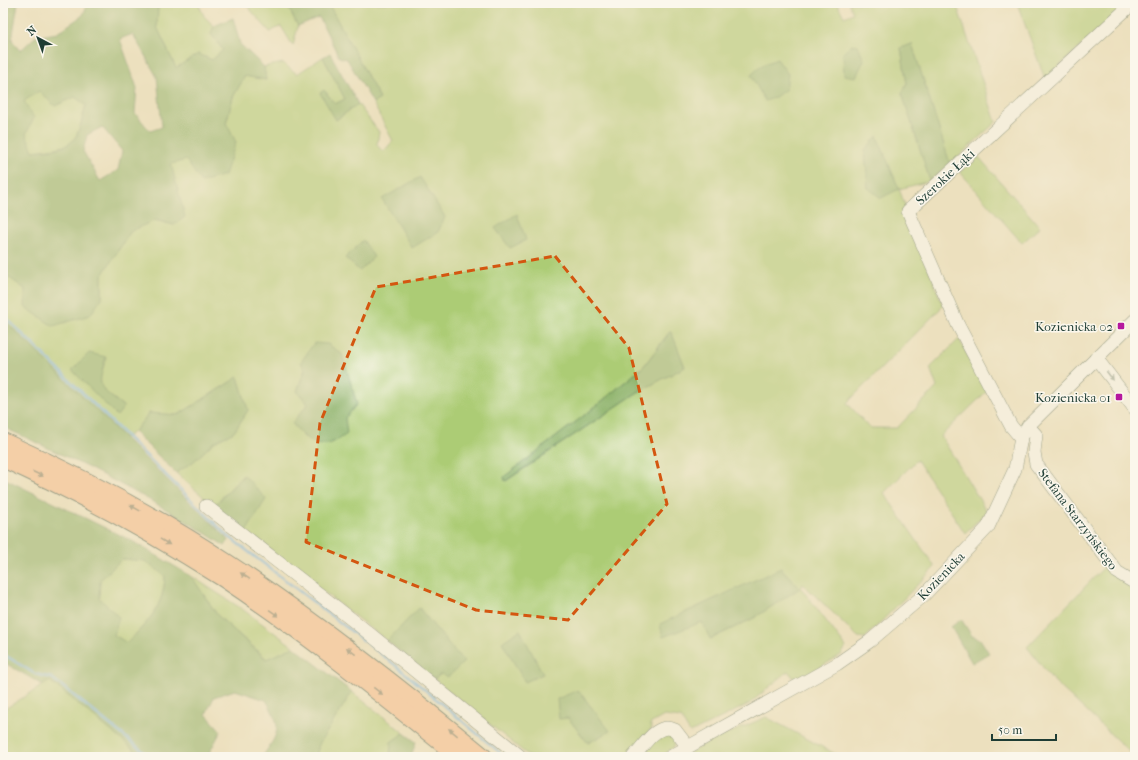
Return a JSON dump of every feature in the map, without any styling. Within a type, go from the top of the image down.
[{"type":"highway","points":[[3,442],[109,493],[228,563],[346,647],[483,757]]},
{"type":"highway","points":[[3,458],[98,504],[162,540],[224,578],[308,638],[460,757]]},
{"type":"street","name":"Szerokie Łąki","points":[[1021,438],[1011,426],[958,325],[908,211],[1133,3]]},
{"type":"street","name":"Kozienicka","points":[[670,757],[837,664],[870,641],[924,595],[988,527],[1015,469],[1021,438],[1028,426],[1135,320]]},
{"type":"street","points":[[1096,358],[1135,409]]},
{"type":"street","name":"Stefana Starzyńskiego","points":[[1028,426],[1036,435],[1034,452],[1036,464],[1118,572],[1135,584]]},
{"type":"street","points":[[206,506],[356,622],[521,757]]},
{"type":"street","points":[[633,757],[656,732],[665,728],[675,730],[688,747]]},
{"type":"highlighted area","points":[[555,256],[629,348],[667,504],[568,620],[476,610],[306,542],[320,423],[376,287]]},
{"type":"green space","points":[[3,3],[18,3],[12,40],[20,51],[35,37],[57,33],[83,15],[88,3],[156,3],[158,5],[157,27],[176,68],[198,54],[212,60],[223,50],[211,34],[214,26],[233,18],[240,44],[264,67],[266,80],[245,76],[233,97],[226,123],[236,142],[225,175],[201,182],[186,160],[171,164],[185,217],[174,225],[155,220],[131,231],[102,275],[102,298],[90,315],[53,326],[25,307],[25,289],[3,273]],"holes":[[[133,34],[157,77],[162,127],[150,131],[135,113],[137,88],[120,39]],[[39,91],[55,106],[75,97],[86,105],[79,129],[72,142],[66,146],[58,148],[33,151],[26,134],[34,118],[24,101]],[[102,127],[122,151],[118,170],[100,181],[83,151],[87,135]]]},
{"type":"green space","points":[[156,3],[198,3],[204,16],[214,26],[211,34],[223,50],[212,60],[198,54],[176,68],[157,27],[158,5]]},
{"type":"green space","points":[[238,3],[286,3],[298,26],[293,46],[281,26],[270,32],[248,7]]},
{"type":"green space","points":[[286,3],[328,3],[380,99],[373,103],[347,59],[339,57],[319,17],[298,26]]},
{"type":"green space","points":[[328,3],[837,3],[844,17],[853,13],[849,3],[956,3],[996,122],[950,164],[912,44],[901,48],[907,84],[902,93],[930,181],[899,189],[943,306],[847,403],[870,428],[897,428],[937,387],[930,368],[959,339],[987,391],[941,436],[987,512],[965,533],[917,460],[884,493],[935,567],[865,638],[858,637],[803,584],[801,588],[846,647],[841,655],[796,681],[788,671],[749,704],[690,733],[681,718],[664,716],[650,724],[652,728],[626,757],[530,757],[434,679],[441,674],[420,608],[387,641],[246,532],[243,475],[214,506],[176,473],[193,462],[214,442],[234,432],[248,410],[238,377],[178,415],[149,413],[134,432],[125,438],[3,319],[3,273],[25,289],[102,298],[102,275],[131,231],[155,220],[174,225],[170,164],[235,142],[226,123],[233,97],[245,76],[266,80],[264,67],[283,63],[297,74],[323,57],[345,99],[335,104],[324,90],[336,120],[358,104],[379,132],[377,145],[383,152],[393,141],[373,103],[380,99]],"holes":[[[877,137],[899,189],[868,188],[865,150]],[[670,331],[685,367],[638,392],[506,481],[504,477],[590,411],[643,367]],[[106,357],[100,379],[102,389],[124,407],[72,370]],[[305,369],[321,445],[304,437],[292,423],[308,404],[297,391]],[[800,588],[754,618],[711,639],[702,622]],[[568,718],[609,731],[588,743]]]},
{"type":"green space","points":[[1017,3],[1128,3],[1045,79]]},
{"type":"green space","points":[[853,44],[858,45],[864,60],[856,77],[844,75],[843,53]]},
{"type":"green space","points":[[912,44],[950,164],[930,181],[902,93],[907,84],[901,48]]},
{"type":"green space","points":[[330,53],[358,104],[336,120],[320,93],[324,90],[335,104],[345,99],[323,57]]},
{"type":"green space","points":[[777,59],[788,74],[786,89],[774,98],[765,101],[751,75],[762,65]]},
{"type":"green space","points":[[39,90],[75,97],[86,105],[76,137],[72,142],[58,147],[33,151],[26,134],[24,101]]},
{"type":"green space","points":[[877,136],[899,189],[881,198],[868,188],[865,150]]},
{"type":"green space","points":[[977,155],[1040,227],[1022,243],[960,172]]},
{"type":"green space","points":[[420,177],[445,217],[438,232],[412,248],[382,199]]},
{"type":"green space","points":[[517,214],[526,240],[510,248],[495,228]]},
{"type":"green space","points":[[363,240],[374,257],[360,271],[345,258]]},
{"type":"green space","points":[[3,319],[229,540],[225,546],[144,497],[3,427]]},
{"type":"green space","points":[[671,331],[685,367],[638,392],[505,481],[504,477],[590,411],[643,367]]},
{"type":"green space","points":[[314,343],[328,344],[342,354],[357,404],[345,418],[347,434],[338,440],[323,444],[317,444],[305,437],[292,423],[308,404],[297,391],[305,370],[301,362]]},
{"type":"green space","points":[[89,353],[106,357],[101,382],[105,391],[124,407],[117,416],[72,370]]},
{"type":"green space","points":[[238,377],[248,410],[234,432],[214,442],[193,462],[176,473],[134,432],[149,413],[178,415]]},
{"type":"green space","points":[[244,475],[266,499],[246,532],[214,506]]},
{"type":"green space","points":[[3,478],[132,541],[191,576],[218,616],[266,659],[294,647],[352,692],[319,744],[316,757],[262,757],[272,741],[277,729],[275,717],[266,700],[235,690],[214,697],[206,714],[221,731],[207,757],[161,757],[154,753],[143,757],[50,681],[43,685],[3,662]],"holes":[[[122,559],[145,561],[165,576],[162,597],[148,621],[127,643],[114,635],[119,617],[99,598],[100,580]]]},
{"type":"green space","points":[[122,559],[145,560],[165,575],[162,596],[154,613],[127,643],[114,635],[99,598],[100,580]]},
{"type":"green space","points":[[1108,563],[1135,586],[1135,757],[1053,680],[1027,647]]},
{"type":"green space","points":[[781,568],[800,588],[754,618],[710,639],[702,622],[663,637],[660,624]]},
{"type":"green space","points":[[191,576],[242,609],[294,647],[267,659],[218,616]]},
{"type":"green space","points":[[419,608],[464,662],[448,677],[441,674],[434,679],[387,641]]},
{"type":"green space","points":[[961,619],[972,636],[980,639],[989,653],[972,663],[951,627]]},
{"type":"green space","points":[[520,630],[543,674],[525,682],[502,642]]},
{"type":"green space","points":[[50,681],[143,757],[3,757],[3,710]]},
{"type":"green space","points":[[578,690],[610,731],[588,743],[568,718],[559,719],[557,699]]},
{"type":"green space","points":[[352,692],[404,733],[391,742],[390,757],[316,757],[319,744]]},
{"type":"green space","points":[[766,717],[841,757],[683,757],[704,744]]},
{"type":"green space","points":[[667,732],[675,740],[674,747],[665,754],[652,757],[637,757],[657,734]]},
{"type":"green space","points":[[404,733],[416,742],[411,757],[390,757],[391,742]]},
{"type":"waterway","points":[[3,315],[228,536],[399,668],[505,757]]},
{"type":"waterway","points":[[3,654],[35,674],[52,678],[150,757]]},
{"type":"place","name":"Kozienicka 02","points":[[1121,326]]},
{"type":"place","name":"Kozienicka 01","points":[[1119,397]]}]
